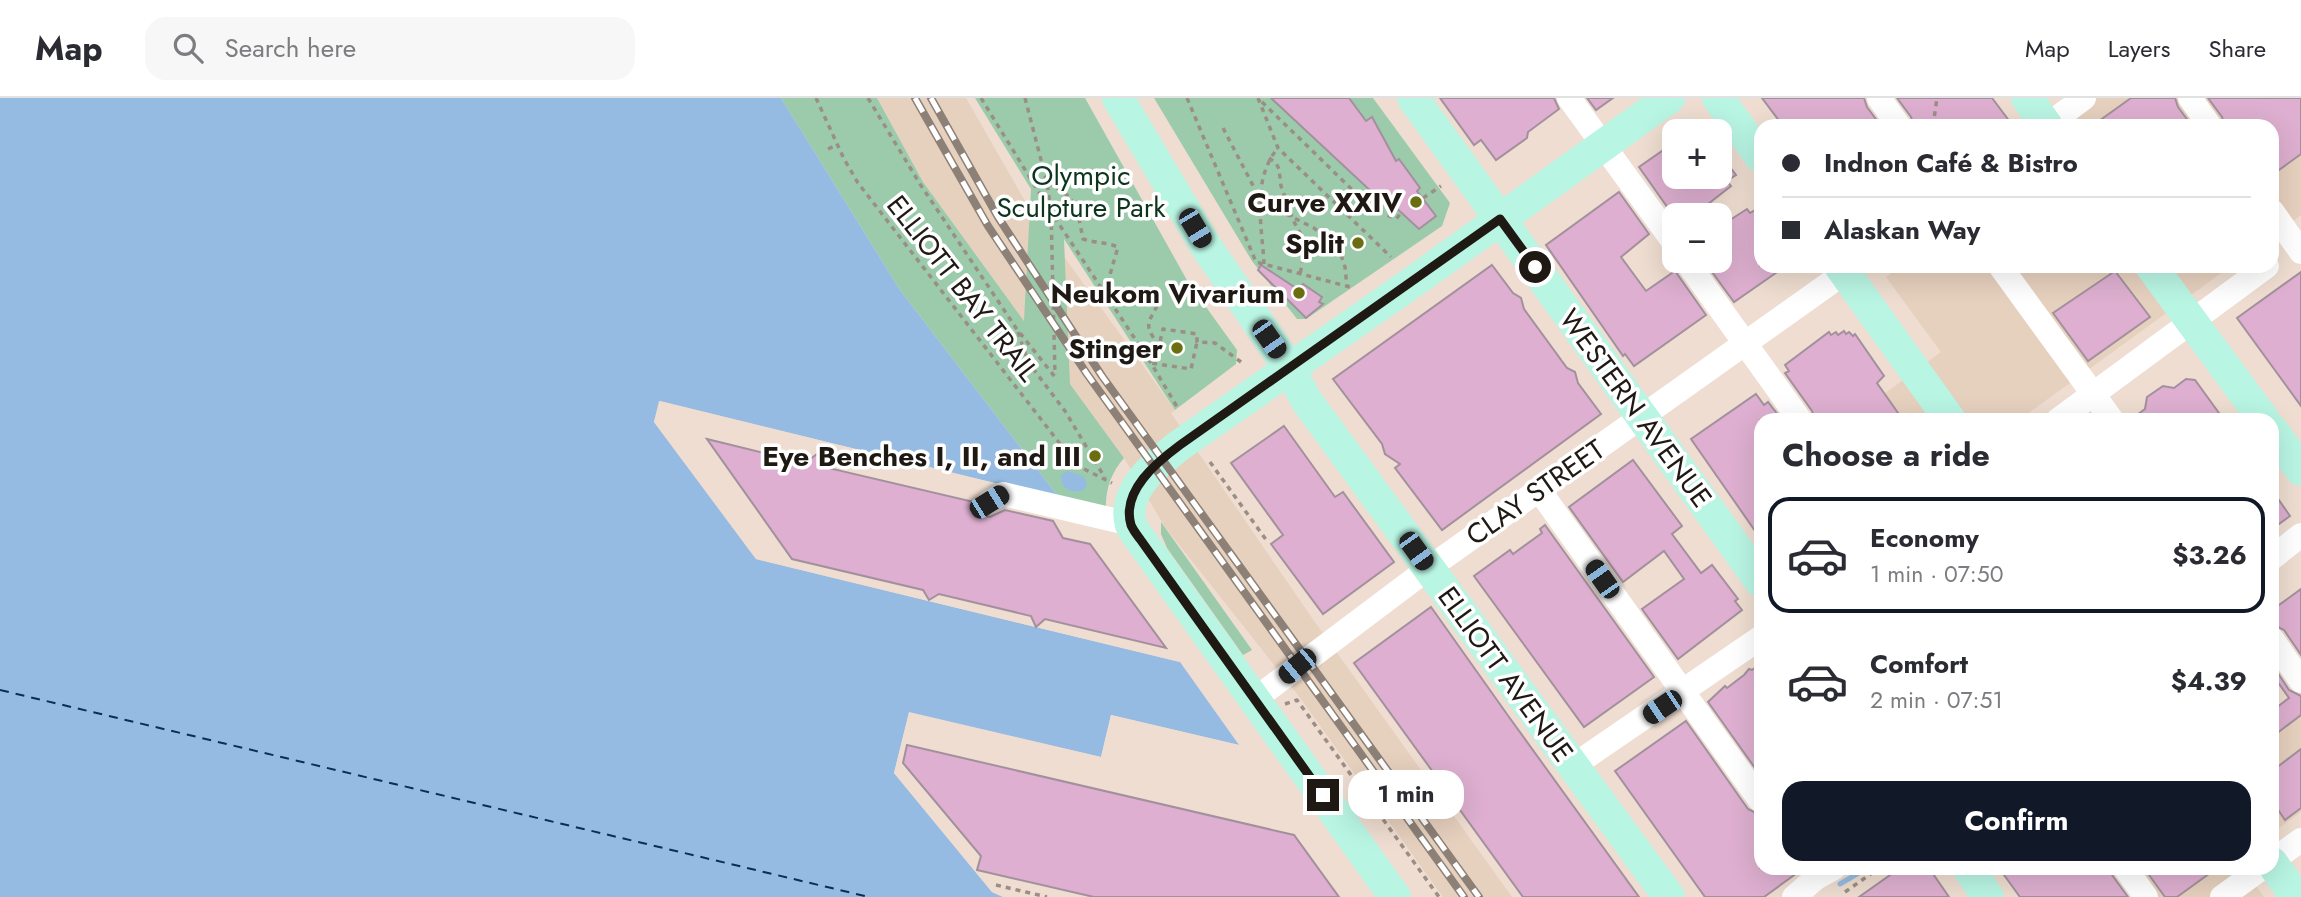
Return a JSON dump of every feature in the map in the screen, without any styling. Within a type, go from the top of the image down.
[{"type":"main road","name":"ELLIOTT AVENUE","points":[[1118,98],[1207,248],[1290,369],[1306,400],[1669,897]]},
{"type":"main road","name":"WESTERN AVENUE","points":[[1413,98],[1754,573]]},
{"type":"main road","points":[[1395,897],[1269,702],[1131,524],[1131,507],[1125,487],[1669,98]]},
{"type":"main road","points":[[1718,98],[1754,148]]},
{"type":"main road","points":[[2027,98],[2041,119]]},
{"type":"main road","points":[[1849,273],[1945,413]]},
{"type":"main road","points":[[2156,273],[2259,413]]},
{"type":"main road","points":[[2279,440],[2301,470]]},
{"type":"main road","points":[[2279,872],[2296,897]]},
{"type":"main road","points":[[1973,875],[1988,897]]},
{"type":"street","points":[[1569,98],[1662,226]]},
{"type":"street","points":[[1879,98],[1894,119]]},
{"type":"street","points":[[2056,119],[2084,98]]},
{"type":"street","points":[[2190,98],[2205,119]]},
{"type":"street","points":[[2279,224],[2299,246],[2279,258]]},
{"type":"street","points":[[1695,273],[1795,413]]},
{"type":"street","name":"CLAY STREET","points":[[1269,702],[1429,568],[1745,344],[1839,273]]},
{"type":"street","points":[[2005,273],[2107,413]]},
{"type":"street","points":[[2067,413],[2257,273]]},
{"type":"street","points":[[1539,490],[1754,791]]},
{"type":"street","points":[[989,502],[1003,494],[1131,524]]},
{"type":"street","points":[[2279,552],[2301,535]]},
{"type":"street","points":[[1573,766],[1754,642]]},
{"type":"street","points":[[2279,649],[2301,681]]},
{"type":"street","points":[[2279,857],[2301,840]]},
{"type":"street","points":[[2130,875],[2146,897]]},
{"type":"street","points":[[2222,897],[2252,875]]},
{"type":"street","points":[[1794,897],[1827,881]]},
{"type":"path","name":"ELLIOTT BAY TRAIL","points":[[816,98],[858,183],[1071,458],[1080,467],[1125,487]]},
{"type":"path","points":[[868,98],[920,184],[1016,328],[1055,377],[1051,212],[1047,183],[1025,98]]},
{"type":"path","points":[[981,98],[1179,410]]},
{"type":"path","points":[[1186,98],[1256,262]]},
{"type":"path","points":[[1258,98],[1278,148],[1391,257]]},
{"type":"path","points":[[1258,98],[1370,207],[1396,219],[1401,213]]},
{"type":"path","points":[[1934,119],[1937,98]]},
{"type":"path","points":[[1223,128],[1259,197],[1270,206],[1314,228],[1340,252],[1349,287],[1256,262]]},
{"type":"path","points":[[828,149],[837,145]]},
{"type":"path","points":[[1264,264],[1259,197],[1269,159],[1278,148]]},
{"type":"path","points":[[1269,159],[1276,163],[1279,169],[1281,186],[1306,246],[1300,274]]},
{"type":"path","points":[[1047,183],[1071,197],[1077,206],[1083,239],[1118,247],[1110,278],[1116,290],[1127,293],[1156,291],[1160,299],[1149,320],[1148,331],[1159,346]]},
{"type":"path","points":[[1423,198],[1441,186]]},
{"type":"path","points":[[1249,268],[1256,262]]},
{"type":"path","points":[[1016,328],[1028,362],[1065,411],[1106,480]]},
{"type":"path","points":[[1163,329],[1197,334],[1191,369],[1151,363],[1163,329]]},
{"type":"path","points":[[1197,342],[1216,343],[1241,362]]},
{"type":"path","points":[[1210,462],[1267,541]]},
{"type":"path","points":[[1269,702],[1297,700],[1439,897]]},
{"type":"path","points":[[1827,881],[1851,875]]},
{"type":"path","points":[[996,885],[1047,897]]},
{"type":"shaded area","points":[[877,98],[966,98],[1030,210],[1175,410],[1171,413],[1312,618],[1512,897],[1443,897],[1298,695],[1165,527],[1124,458],[923,182]]},
{"type":"shaded area","points":[[2062,98],[2301,98],[2301,215],[2279,232],[2279,119],[2077,119]]},
{"type":"shaded area","points":[[1891,273],[2221,273],[2029,413],[1858,413],[1941,352],[1886,277]]},
{"type":"shaded area","points":[[2301,688],[2301,812],[2279,828],[2279,705]]},
{"type":"shaded area","points":[[2141,875],[2248,875],[2264,897],[2157,897]]},
{"type":"green space","name":"Olympic Sculpture Park","points":[[781,98],[877,98],[923,182],[1024,321],[1031,189],[975,98],[1085,98],[1188,282],[1237,350],[1236,364],[1175,410],[1064,239],[1070,384],[1124,458],[1110,482],[1106,510],[1060,499],[900,290]]},
{"type":"green space","name":"Olympic Sculpture Park","points":[[1154,98],[1373,98],[1450,203],[1442,226],[1306,319],[1297,319],[1252,261]]},
{"type":"green space","points":[[1161,522],[1252,650],[1243,655],[1167,548],[1161,534]]},
{"type":"water","points":[[0,98],[781,98],[900,290],[1060,499],[660,401],[654,422],[756,559],[1180,662],[1239,745],[1111,715],[1101,757],[909,713],[894,773],[992,892],[1003,897],[0,897]]},
{"type":"water","points":[[1068,471],[1084,477],[1087,483],[1084,490],[1071,491],[1062,484],[1061,475]]},
{"type":"pier","points":[[659,401],[1060,499],[1059,502],[662,406],[658,421],[758,556],[1177,658],[1180,662],[756,559],[654,422]]},
{"type":"pier","points":[[909,712],[1101,757],[1111,715],[1239,745],[1241,748],[1114,720],[1101,761],[911,717],[898,772],[995,889],[1006,895],[1003,897],[992,892],[894,773]]},
{"type":"building","points":[[1271,98],[1349,98],[1366,121],[1372,117],[1396,161],[1399,159],[1420,188],[1417,191],[1436,216],[1419,229],[1379,192],[1375,195]]},
{"type":"building","points":[[1440,98],[1554,98],[1559,109],[1528,132],[1527,138],[1496,160],[1481,140],[1474,145]]},
{"type":"building","points":[[1587,98],[1613,98],[1596,110]]},
{"type":"building","points":[[1762,98],[1864,98],[1876,119],[1778,119]]},
{"type":"building","points":[[1897,98],[1992,98],[2008,119],[1912,119]]},
{"type":"building","points":[[2131,98],[2175,98],[2187,119],[2102,119]]},
{"type":"building","points":[[2208,98],[2301,98],[2301,154],[2279,170],[2279,119],[2222,117]]},
{"type":"building","points":[[1662,151],[1662,189],[1727,189],[1709,203],[1664,203],[1639,167]]},
{"type":"building","points":[[1619,192],[1649,234],[1621,257],[1646,291],[1672,273],[1676,273],[1706,315],[1634,366],[1625,354],[1623,356],[1546,245]]},
{"type":"building","points":[[1747,209],[1750,213],[1754,211],[1754,273],[1776,273],[1734,302],[1713,273],[1732,273],[1732,219]]},
{"type":"building","name":"Neukom Vivarium","points":[[1261,265],[1299,290],[1303,284],[1322,297],[1319,302],[1323,304],[1306,318],[1258,270]]},
{"type":"building","points":[[1492,265],[1513,293],[1521,298],[1524,309],[1567,368],[1575,372],[1578,383],[1601,414],[1442,530],[1395,468],[1400,464],[1385,454],[1382,444],[1333,379]]},
{"type":"building","points":[[2301,272],[2301,406],[2237,318]]},
{"type":"building","points":[[2112,273],[2117,273],[2150,317],[2088,361],[2053,313]]},
{"type":"building","points":[[1844,331],[1853,336],[1855,334],[1884,376],[1877,383],[1898,413],[1813,413],[1785,373],[1789,371],[1785,365],[1829,332],[1831,335],[1836,332],[1838,335]]},
{"type":"building","points":[[2186,379],[2195,380],[2219,413],[2140,413],[2145,409],[2147,397],[2163,386],[2174,388]]},
{"type":"building","points":[[1756,394],[1764,405],[1768,402],[1777,413],[1754,413],[1754,529],[1691,439]]},
{"type":"building","points":[[1284,426],[1335,497],[1343,492],[1394,562],[1323,614],[1271,544],[1283,535],[1231,463]]},
{"type":"building","points":[[707,439],[805,463],[817,454],[824,467],[974,502],[976,510],[982,515],[990,517],[1005,510],[1053,521],[1063,538],[1090,544],[1166,648],[1045,619],[1036,627],[1031,616],[939,594],[929,600],[923,590],[792,559]]},
{"type":"building","points":[[1633,460],[1682,526],[1672,534],[1701,573],[1712,565],[1738,599],[1735,601],[1742,610],[1678,659],[1642,609],[1684,579],[1664,551],[1623,582],[1569,507]]},
{"type":"building","points":[[2279,500],[2290,516],[2279,524]]},
{"type":"building","points":[[1545,525],[1654,677],[1584,727],[1474,576],[1510,550],[1513,554],[1542,533],[1540,529]]},
{"type":"building","points":[[2301,589],[2301,655],[2284,630],[2279,628],[2279,605]]},
{"type":"building","points":[[1431,607],[1639,897],[1523,897],[1457,806],[1445,815],[1434,799],[1446,790],[1354,663]]},
{"type":"building","points":[[1754,668],[1754,767],[1708,702],[1725,686],[1727,688],[1749,669]]},
{"type":"building","points":[[2279,675],[2289,690],[2301,696],[2301,715],[2279,732],[2279,706],[2289,698],[2279,684]]},
{"type":"building","points":[[1686,721],[1748,809],[1754,812],[1754,875],[1794,875],[1764,897],[1705,897],[1615,771]]},
{"type":"building","points":[[907,745],[1294,835],[1339,897],[1094,897],[977,870],[981,856],[903,763]]},
{"type":"building","points":[[2301,749],[2301,808],[2285,820],[2279,811],[2279,766]]},
{"type":"building","points":[[1890,875],[1934,875],[1949,897],[1859,897]]},
{"type":"building","points":[[2004,875],[2112,875],[2128,897],[2020,897]]},
{"type":"building","points":[[2149,875],[2207,875],[2177,897],[2165,897]]},
{"type":"waterway","points":[[1840,884],[1855,875]]},
{"type":"ferry route","points":[[0,690],[869,897]]},
{"type":"railway","points":[[915,98],[988,226],[1087,374],[1464,897]]},
{"type":"railway","points":[[931,98],[998,217],[1102,376],[1479,897]]},
{"type":"place","name":"Curve XXIV","points":[[1416,202]]},
{"type":"place","name":"Split","points":[[1358,243]]},
{"type":"place","name":"Neukom Vivarium","points":[[1299,293]]},
{"type":"place","name":"Stinger","points":[[1177,348]]},
{"type":"place","name":"Eye Benches I, II, and III","points":[[1095,456]]},
{"type":"route","points":[[1323,795],[1140,539],[1131,524],[1131,507],[1136,491],[1153,465],[1500,219],[1535,267]]}]
